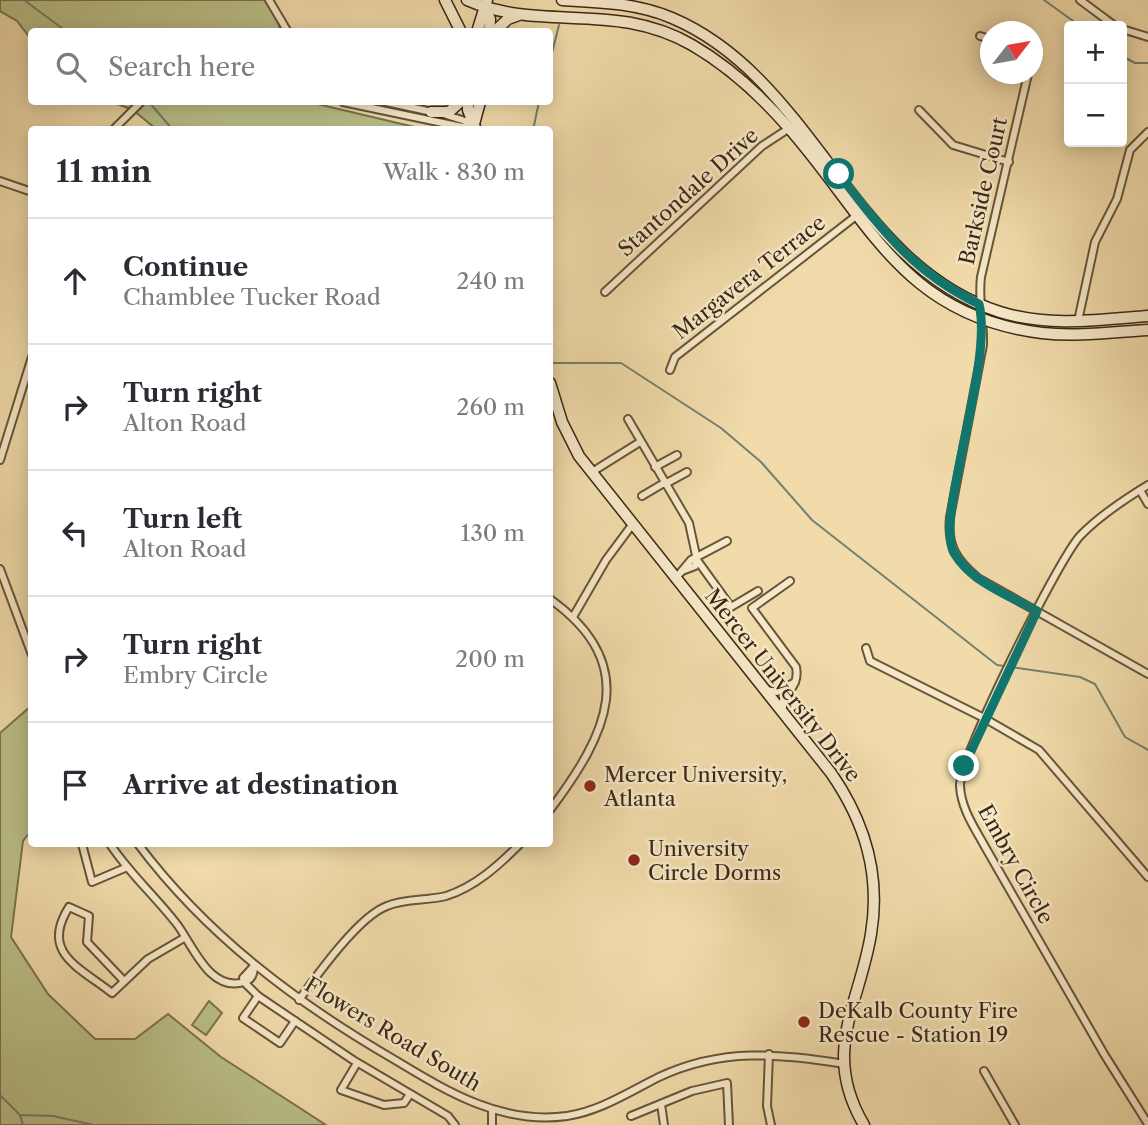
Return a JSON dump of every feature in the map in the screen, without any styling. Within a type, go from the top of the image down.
[{"type":"main road","points":[[444,0],[459,28]]},
{"type":"main road","points":[[467,0],[522,13],[614,17],[665,30],[725,67],[789,128],[880,247],[909,275],[948,302],[983,318],[1023,330],[1056,334],[1148,330]]},
{"type":"main road","points":[[562,0],[630,5],[685,24],[709,39],[760,81],[800,122],[897,247],[930,276],[979,304],[1041,321],[1148,316]]},
{"type":"main road","points":[[478,28],[486,4]]},
{"type":"main road","points":[[486,4],[489,28]]},
{"type":"main road","points":[[498,28],[508,19],[522,13]]},
{"type":"main road","points":[[431,112],[449,112],[457,105]]},
{"type":"main road","points":[[468,105],[475,126]]},
{"type":"main road","points":[[475,126],[480,105]]},
{"type":"main road","name":"Mercer University Drive","points":[[553,393],[562,422],[592,472],[632,525],[678,575],[761,688],[849,799],[860,820],[872,867],[872,931],[846,1023],[845,1064],[850,1100],[864,1125]]},
{"type":"street","points":[[269,0],[286,28]]},
{"type":"street","points":[[1080,0],[1108,21]]},
{"type":"street","points":[[1127,31],[1148,37]]},
{"type":"street","name":"Barkside Court","points":[[1026,84],[981,277],[981,363],[950,517],[950,544],[960,561],[978,578],[1148,674]]},
{"type":"street","points":[[116,126],[138,105]]},
{"type":"street","points":[[357,105],[458,126]]},
{"type":"street","points":[[400,105],[472,126]]},
{"type":"street","points":[[919,110],[953,145],[1009,162]]},
{"type":"street","name":"Stantondale Drive","points":[[604,292],[762,146],[800,122]]},
{"type":"street","points":[[1078,321],[1095,242],[1117,199],[1130,150],[1148,132]]},
{"type":"street","points":[[0,181],[28,191]]},
{"type":"street","name":"Margavera Terrace","points":[[670,370],[675,357],[856,216]]},
{"type":"street","points":[[0,460],[28,370]]},
{"type":"street","points":[[628,419],[688,523],[697,560],[731,607],[758,591]]},
{"type":"street","points":[[592,472],[640,442]]},
{"type":"street","points":[[655,467],[677,454]]},
{"type":"street","points":[[642,496],[687,472]]},
{"type":"street","name":"Embry Circle","points":[[1148,485],[1081,535],[1061,563],[984,718],[964,766],[960,783],[968,817],[1104,1054],[1148,1124]]},
{"type":"street","points":[[1140,490],[1148,504]]},
{"type":"street","points":[[573,617],[606,560],[632,525]]},
{"type":"street","points":[[678,575],[691,560],[697,560],[727,541]]},
{"type":"street","points":[[0,569],[28,643]]},
{"type":"street","points":[[786,720],[783,709],[786,696],[795,682],[796,667],[752,608],[790,581]]},
{"type":"street","points":[[553,601],[573,617],[598,650],[607,683],[607,698],[600,731],[553,805]]},
{"type":"street","points":[[866,648],[870,660],[984,718],[1039,750],[1148,877]]},
{"type":"street","points":[[761,688],[777,692],[795,682]]},
{"type":"street","points":[[780,690],[786,696]]},
{"type":"street","points":[[83,847],[92,882],[125,867]]},
{"type":"street","points":[[112,847],[125,867],[178,925],[201,962],[222,980],[233,985],[244,982]]},
{"type":"street","name":"Flowers Road South","points":[[140,847],[159,871],[254,966],[299,1000],[453,1094],[492,1110],[527,1117],[568,1116],[601,1106],[695,1063],[745,1054],[769,1054],[845,1064]]},
{"type":"street","points":[[299,1000],[323,967],[372,914],[387,905],[445,896],[467,887],[486,875],[517,847]]},
{"type":"street","points":[[124,981],[87,942],[89,916],[69,907],[61,920],[57,937],[64,955],[111,993],[148,959],[184,938]]},
{"type":"street","points":[[254,966],[243,978],[258,996],[357,1063],[447,1116],[455,1125]]},
{"type":"street","points":[[258,996],[243,1018],[280,1043],[295,1021]]},
{"type":"street","points":[[769,1054],[771,1125]]},
{"type":"street","points":[[357,1063],[341,1090],[384,1105],[404,1103],[410,1094]]},
{"type":"street","points":[[984,1071],[1015,1125]]},
{"type":"street","points":[[631,1116],[692,1091],[727,1083],[729,1125]]},
{"type":"street","points":[[661,1104],[664,1125]]},
{"type":"street","points":[[489,1123],[492,1110]]},
{"type":"green space","points":[[0,0],[269,0],[280,28],[28,28],[28,35],[17,21],[0,11]]},
{"type":"green space","points":[[120,105],[322,105],[410,126],[152,126],[133,110]]},
{"type":"green space","points":[[28,709],[28,835],[23,841],[11,937],[48,994],[95,1039],[135,1039],[168,1014],[221,1057],[326,1125],[0,1125],[0,733]]},
{"type":"green space","points":[[209,1001],[222,1013],[206,1035],[192,1025]]},
{"type":"waterway","points":[[24,0],[62,28]]},
{"type":"waterway","points":[[1044,0],[1073,21]]},
{"type":"waterway","points":[[553,49],[559,25]]},
{"type":"waterway","points":[[1127,59],[1135,63],[1148,63]]},
{"type":"waterway","points":[[152,105],[170,126]]},
{"type":"waterway","points":[[534,126],[538,105]]},
{"type":"waterway","points":[[553,363],[621,363],[721,428],[761,462],[812,520],[997,665],[1080,677],[1095,684],[1125,737],[1148,750]]},
{"type":"waterway","points":[[0,1095],[20,1115],[23,1125]]},
{"type":"waterway","points":[[20,1115],[53,1116],[94,1125]]},
{"type":"place","name":"Mercer University, Atlanta","points":[[590,786]]},
{"type":"place","name":"University Circle Dorms","points":[[634,860]]},
{"type":"place","name":"DeKalb County Fire Rescue - Station 19","points":[[804,1022]]},
{"type":"route","points":[[839,174],[897,247],[930,276],[979,304],[983,318],[981,363],[950,517],[950,544],[966,568],[978,578],[1037,611],[973,740],[964,766]]}]
